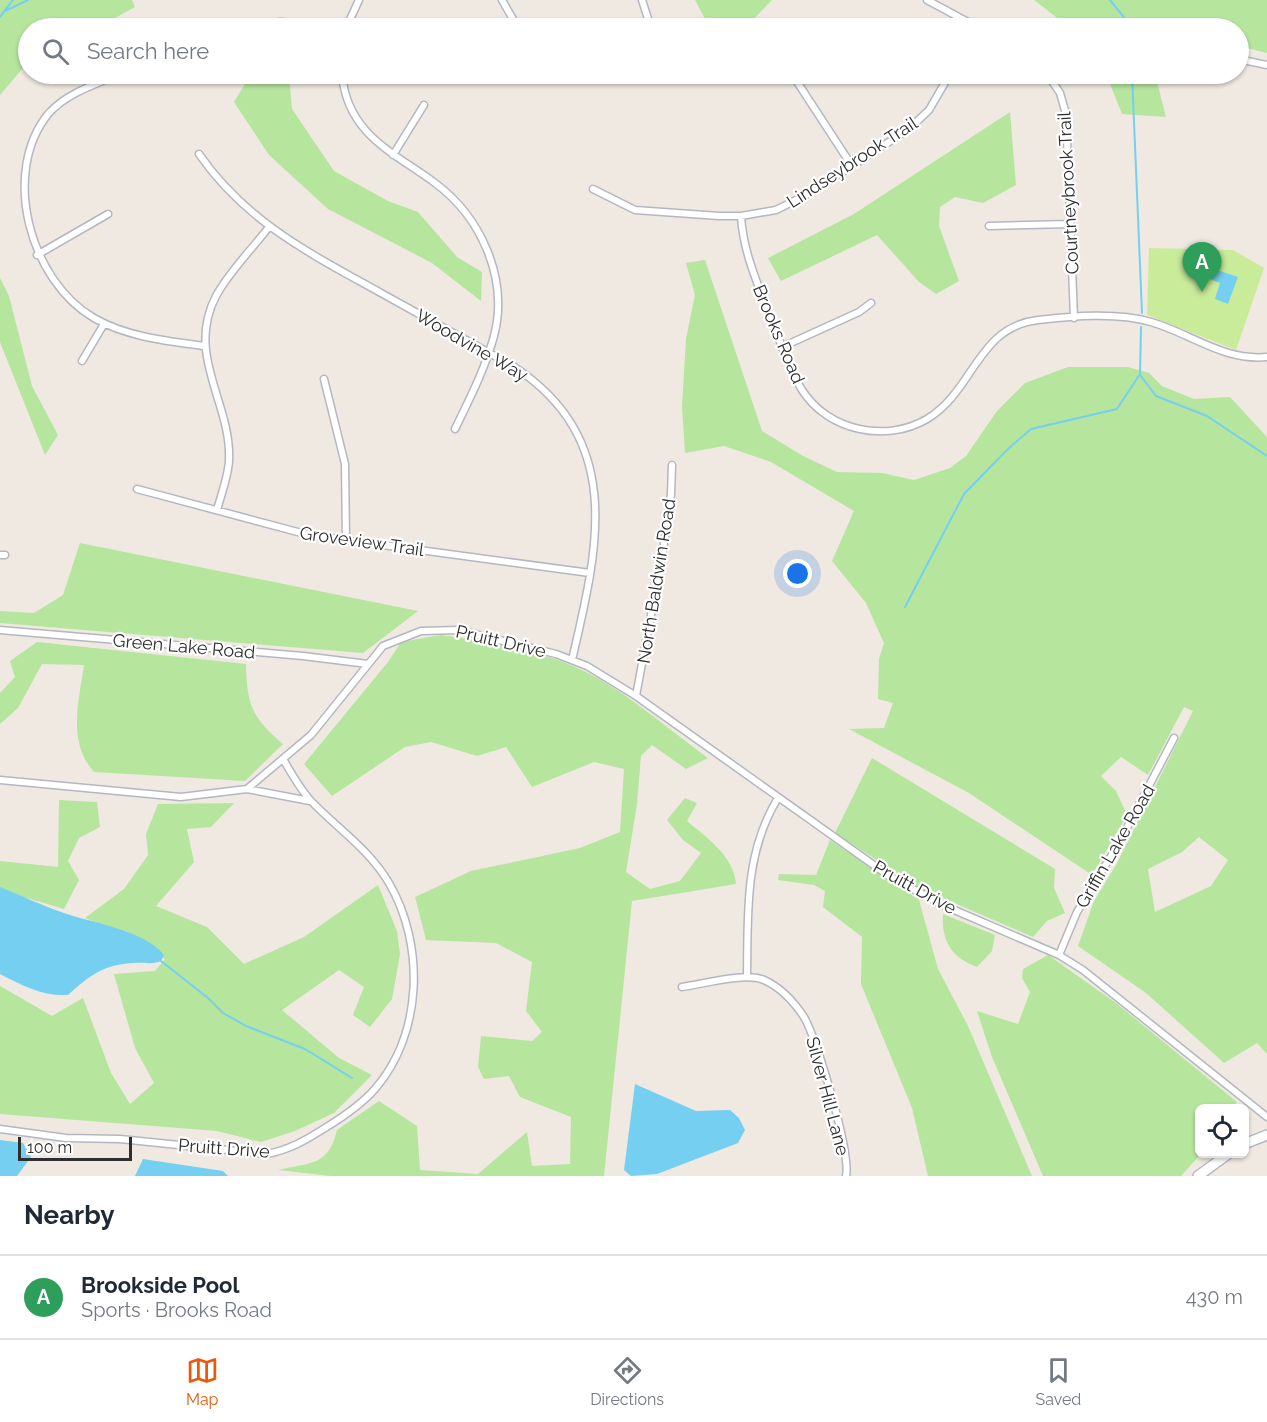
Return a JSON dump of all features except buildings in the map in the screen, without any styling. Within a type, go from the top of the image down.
[{"type":"street","points":[[351,18],[359,0]]},
{"type":"street","points":[[502,0],[512,18]]},
{"type":"street","points":[[642,0],[648,18]]},
{"type":"street","points":[[927,0],[958,18]]},
{"type":"street","points":[[1249,61],[1267,65]]},
{"type":"street","points":[[99,84],[59,103],[32,135],[24,161],[22,193],[29,235],[37,255],[46,271],[66,295],[104,324],[135,334],[204,346]]},
{"type":"street","points":[[344,84],[347,99],[356,117],[372,139],[453,198],[479,232],[490,257],[496,285],[497,314],[489,352],[455,429]]},
{"type":"street","points":[[799,84],[852,166]]},
{"type":"street","name":"Lindseybrook Trail","points":[[593,189],[635,210],[741,216],[762,213],[790,204],[920,120],[938,98],[945,84]]},
{"type":"street","name":"Courtneybrook Trail","points":[[1054,84],[1065,108],[1074,318]]},
{"type":"street","points":[[393,155],[424,105]]},
{"type":"street","name":"Woodvine Way","points":[[199,154],[220,183],[269,227],[323,261],[513,366],[542,387],[564,412],[582,440],[593,474],[597,509],[590,573],[572,660]]},
{"type":"street","points":[[37,255],[108,214]]},
{"type":"street","name":"Brooks Road","points":[[741,216],[747,257],[782,347],[803,392],[822,412],[853,428],[890,431],[918,423],[936,413],[955,394],[984,352],[1006,329],[1032,321],[1118,317],[1147,321],[1229,354],[1267,357]]},
{"type":"street","points":[[989,226],[1070,224]]},
{"type":"street","points":[[217,510],[229,461],[224,423],[204,346],[207,321],[216,297],[269,227]]},
{"type":"street","points":[[782,347],[859,312],[871,303]]},
{"type":"street","points":[[82,361],[104,324]]},
{"type":"street","points":[[324,379],[345,464],[346,541]]},
{"type":"street","name":"North Baldwin Road","points":[[636,696],[663,550],[671,494],[672,465]]},
{"type":"street","name":"Groveview Trail","points":[[137,489],[309,535],[590,573]]},
{"type":"street","name":"Pruitt Drive","points":[[0,1129],[66,1138],[120,1139],[267,1154],[302,1142],[348,1114],[368,1097],[390,1065],[409,1016],[414,988],[411,942],[406,920],[388,881],[356,842],[311,801],[283,759],[328,716],[383,646],[399,638],[441,628],[517,643],[587,666],[636,696],[778,798],[917,892],[1059,955],[1116,994],[1267,1117]]},
{"type":"street","name":"Green Lake Road","points":[[0,630],[303,656],[368,664]]},
{"type":"street","name":"Griffin Lake Road","points":[[1059,955],[1077,912],[1119,843],[1174,738]]},
{"type":"street","points":[[247,789],[283,759]]},
{"type":"street","points":[[0,780],[181,797],[247,789],[311,801]]},
{"type":"street","points":[[682,987],[747,977],[751,871],[765,820],[778,798]]},
{"type":"street","name":"Silver Hill Lane","points":[[747,977],[762,979],[790,998],[813,1035],[846,1153],[846,1176]]},
{"type":"street","points":[[1249,1142],[1267,1135]]},
{"type":"street","points":[[1198,1176],[1223,1158]]},
{"type":"green space","points":[[0,0],[132,0],[135,7],[115,18],[18,18],[18,74],[0,95]]},
{"type":"green space","points":[[695,0],[772,0],[755,18],[705,18]]},
{"type":"green space","points":[[1034,0],[1267,0],[1267,53],[1249,48],[1249,18],[1057,18]]},
{"type":"green space","points":[[245,84],[290,84],[292,109],[334,171],[388,201],[418,212],[457,257],[482,272],[481,301],[432,263],[328,209],[269,155],[234,102]]},
{"type":"green space","points":[[1110,84],[1158,84],[1166,117],[1122,114]]},
{"type":"green space","points":[[1010,112],[1016,185],[983,203],[955,197],[940,207],[939,226],[959,281],[936,294],[919,282],[877,235],[781,281],[768,258],[854,214]]},
{"type":"green space","points":[[1149,248],[1233,250],[1264,268],[1236,350],[1147,315]]},
{"type":"green space","points":[[705,260],[762,431],[803,456],[837,472],[882,473],[914,480],[950,468],[966,456],[997,411],[1025,383],[1068,367],[1128,367],[1149,373],[1162,386],[1194,399],[1230,397],[1267,437],[1267,1054],[1257,1043],[1224,1063],[1146,993],[1078,946],[1094,901],[1116,865],[1193,711],[1184,707],[1148,775],[1121,757],[1101,776],[1116,791],[1127,815],[1092,875],[969,793],[849,729],[884,728],[893,703],[878,699],[879,659],[884,643],[866,603],[832,561],[854,511],[771,462],[724,446],[685,453],[682,406],[686,339],[695,295],[686,263]],"holes":[[[1199,837],[1228,860],[1211,886],[1155,912],[1148,869],[1182,852]]]},
{"type":"green space","points":[[0,278],[9,296],[32,386],[58,435],[45,455],[0,342]]},
{"type":"green space","points":[[80,543],[418,611],[363,653],[0,623],[0,611],[34,613],[63,595]]},
{"type":"green space","points":[[441,635],[532,652],[584,671],[632,701],[708,758],[686,769],[652,745],[641,756],[637,804],[626,872],[650,889],[680,881],[701,853],[683,840],[667,820],[685,798],[697,803],[687,821],[725,856],[736,884],[632,901],[604,1176],[331,1176],[278,1170],[309,1164],[323,1157],[329,1151],[337,1130],[379,1101],[417,1126],[420,1170],[478,1174],[527,1132],[532,1166],[570,1164],[571,1117],[520,1097],[509,1076],[484,1079],[478,1067],[481,1036],[532,1041],[542,1032],[526,1011],[532,962],[496,943],[426,940],[415,897],[471,871],[580,848],[620,832],[624,769],[594,762],[532,787],[506,747],[477,756],[431,742],[405,747],[332,796],[304,764],[388,662],[401,642]]},
{"type":"green space","points":[[37,642],[246,664],[248,690],[253,709],[264,726],[283,744],[245,781],[94,772],[80,748],[78,734],[78,707],[84,665],[42,664],[18,708],[0,724],[0,693],[15,677],[10,661]]},
{"type":"green space","points":[[872,758],[1055,869],[1054,888],[1065,913],[1047,921],[1033,937],[920,888],[835,833]]},
{"type":"green space","points":[[59,800],[97,802],[100,827],[79,838],[68,861],[79,880],[64,909],[0,890],[0,861],[58,867]]},
{"type":"green space","points":[[234,803],[211,827],[187,829],[194,862],[156,906],[207,927],[244,964],[304,937],[378,885],[397,931],[400,954],[392,999],[370,1027],[353,1015],[364,987],[339,970],[282,1010],[339,1058],[372,1075],[334,1113],[295,1131],[261,1142],[217,1131],[0,1114],[0,986],[52,1016],[83,998],[111,1073],[130,1104],[154,1083],[135,1048],[114,974],[155,971],[165,959],[136,939],[85,918],[124,889],[148,855],[146,834],[158,804]]},
{"type":"green space","points":[[830,840],[919,900],[938,969],[968,1026],[1032,1176],[928,1176],[912,1108],[861,984],[862,937],[823,907],[825,891],[814,885],[778,880],[779,874],[816,875]]},
{"type":"green space","points":[[943,914],[995,935],[992,951],[977,967],[961,959],[950,947],[944,932]]},
{"type":"green space","points":[[1048,955],[1116,1003],[1237,1102],[1235,1104],[1195,1104],[1195,1158],[1197,1158],[1181,1176],[1043,1176],[992,1057],[977,1011],[1018,1024],[1030,992],[1022,978],[1023,969]]},
{"type":"water","points":[[1214,269],[1238,277],[1228,304],[1215,299],[1220,283],[1210,279]]},
{"type":"water","points":[[0,887],[61,912],[131,933],[155,946],[164,955],[161,961],[157,962],[123,964],[105,969],[90,977],[68,995],[50,994],[25,986],[0,974]]},
{"type":"water","points":[[635,1084],[696,1111],[730,1110],[739,1118],[745,1130],[738,1143],[657,1174],[631,1176],[624,1170]]},
{"type":"water","points":[[0,1140],[23,1143],[31,1157],[17,1176],[0,1176]]},
{"type":"water","points":[[143,1159],[223,1171],[228,1176],[135,1176]]},
{"type":"waterway","points":[[0,17],[13,0]]},
{"type":"waterway","points":[[5,11],[28,0]]},
{"type":"waterway","points":[[1110,0],[1124,18]]},
{"type":"waterway","points":[[1132,84],[1142,313]]},
{"type":"waterway","points":[[905,607],[964,494],[1009,448],[1031,429],[1117,409],[1140,374],[1141,327]]},
{"type":"waterway","points":[[1140,375],[1156,396],[1207,416],[1267,456]]},
{"type":"waterway","points":[[161,961],[208,998],[223,1013],[246,1026],[305,1049],[352,1078]]},
{"type":"place","name":"Brookside Pool","points":[[1202,292]]}]
